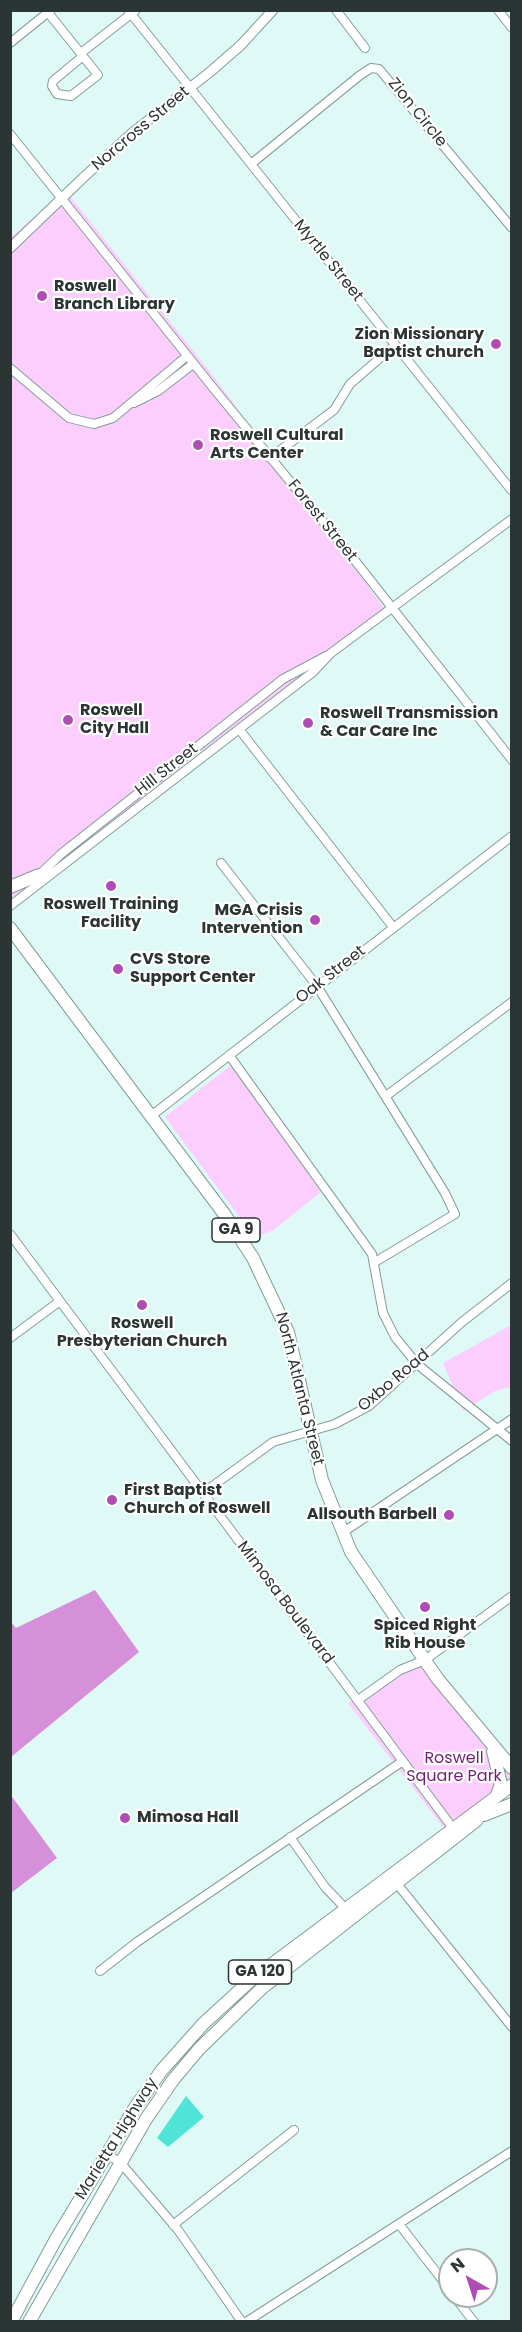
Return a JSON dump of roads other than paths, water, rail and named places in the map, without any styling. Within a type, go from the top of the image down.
[{"type":"highway","points":[[10,887],[39,875]]},
{"type":"highway","name":"North Atlanta Street","points":[[10,928],[236,1229],[262,1273],[288,1332],[322,1480],[342,1533],[361,1568],[425,1660],[491,1745],[512,1768]]},
{"type":"highway","points":[[491,1745],[501,1784],[497,1796]]},
{"type":"highway","name":"Marietta Highway","points":[[29,2322],[120,2162],[173,2080],[223,2024],[262,1988],[452,1827],[512,1785]]},
{"type":"highway","name":"Marietta Highway","points":[[11,2322],[106,2154],[148,2088],[202,2024],[252,1979],[345,1908],[393,1878],[512,1794]]},
{"type":"highway","points":[[484,1815],[512,1804]]},
{"type":"street","name":"Norcross Street","points":[[10,248],[125,139],[241,45],[273,10]]},
{"type":"street","points":[[336,10],[365,48]]},
{"type":"street","points":[[498,10],[512,28]]},
{"type":"street","points":[[10,43],[48,11],[82,55],[98,75],[71,96],[57,94],[52,86],[53,81],[82,55],[131,12]]},
{"type":"street","name":"Myrtle Street","points":[[131,12],[512,491]]},
{"type":"street","name":"Zion Circle","points":[[251,164],[359,76],[371,68],[379,69],[512,228]]},
{"type":"street","name":"Forest Street","points":[[10,134],[193,364],[349,553],[512,760]]},
{"type":"street","points":[[270,458],[334,410],[350,384],[395,345]]},
{"type":"street","points":[[10,368],[64,414],[82,423],[106,422],[130,405],[187,356]]},
{"type":"street","points":[[130,405],[158,391],[193,364]]},
{"type":"street","name":"Hill Street","points":[[13,904],[61,854],[283,679],[331,653],[512,519]]},
{"type":"street","name":"Hill Street","points":[[13,904],[321,665],[331,653]]},
{"type":"street","points":[[239,729],[393,927]]},
{"type":"street","name":"Oak Street","points":[[151,1116],[512,836]]},
{"type":"street","points":[[222,863],[317,986],[386,1096],[455,1214],[375,1262]]},
{"type":"street","points":[[386,1096],[512,1002]]},
{"type":"street","points":[[229,1055],[375,1262],[383,1313],[395,1337],[417,1364],[512,1441]]},
{"type":"street","name":"Mimosa Boulevard","points":[[10,1234],[452,1827]]},
{"type":"street","name":"Oxbo Road","points":[[203,1493],[273,1442],[335,1424],[360,1411],[417,1364],[462,1322],[512,1283]]},
{"type":"street","points":[[10,1338],[60,1300]]},
{"type":"street","points":[[342,1533],[495,1428],[512,1419]]},
{"type":"street","points":[[358,1701],[400,1670],[425,1660],[512,1596]]},
{"type":"street","points":[[100,1971],[290,1837],[403,1761]]},
{"type":"street","points":[[290,1837],[325,1887],[345,1908]]},
{"type":"street","points":[[393,1878],[512,2026]]},
{"type":"street","points":[[173,2225],[294,2130]]},
{"type":"street","points":[[106,2154],[120,2162],[173,2225],[244,2322],[512,2151]]},
{"type":"street","points":[[399,2224],[438,2274]]},
{"type":"street","points":[[463,2308],[474,2322]]},
{"type":"water","points":[[186,2096],[204,2117],[168,2147],[157,2138]]},
{"type":"place","name":"Roswell Branch Library","points":[[42,296]]},
{"type":"place","name":"Zion Missionary Baptist church","points":[[496,344]]},
{"type":"place","name":"Roswell Cultural Arts Center","points":[[198,445]]},
{"type":"place","name":"Roswell City Hall","points":[[68,720]]},
{"type":"place","name":"Roswell Transmission & Car Care Inc","points":[[308,723]]},
{"type":"place","name":"Roswell Training Facility","points":[[111,886]]},
{"type":"place","name":"MGA Crisis Intervention","points":[[315,920]]},
{"type":"place","name":"CVS Store Support Center","points":[[118,969]]},
{"type":"place","name":"Roswell Presbyterian Church","points":[[142,1305]]},
{"type":"place","name":"First Baptist Church of Roswell","points":[[112,1500]]},
{"type":"place","name":"Allsouth Barbell","points":[[449,1515]]},
{"type":"place","name":"Spiced Right Rib House","points":[[425,1607]]},
{"type":"place","name":"Mimosa Hall","points":[[125,1818]]},
{"type":"park label","name":"Roswell Square Park","points":[[454,1768]]}]
